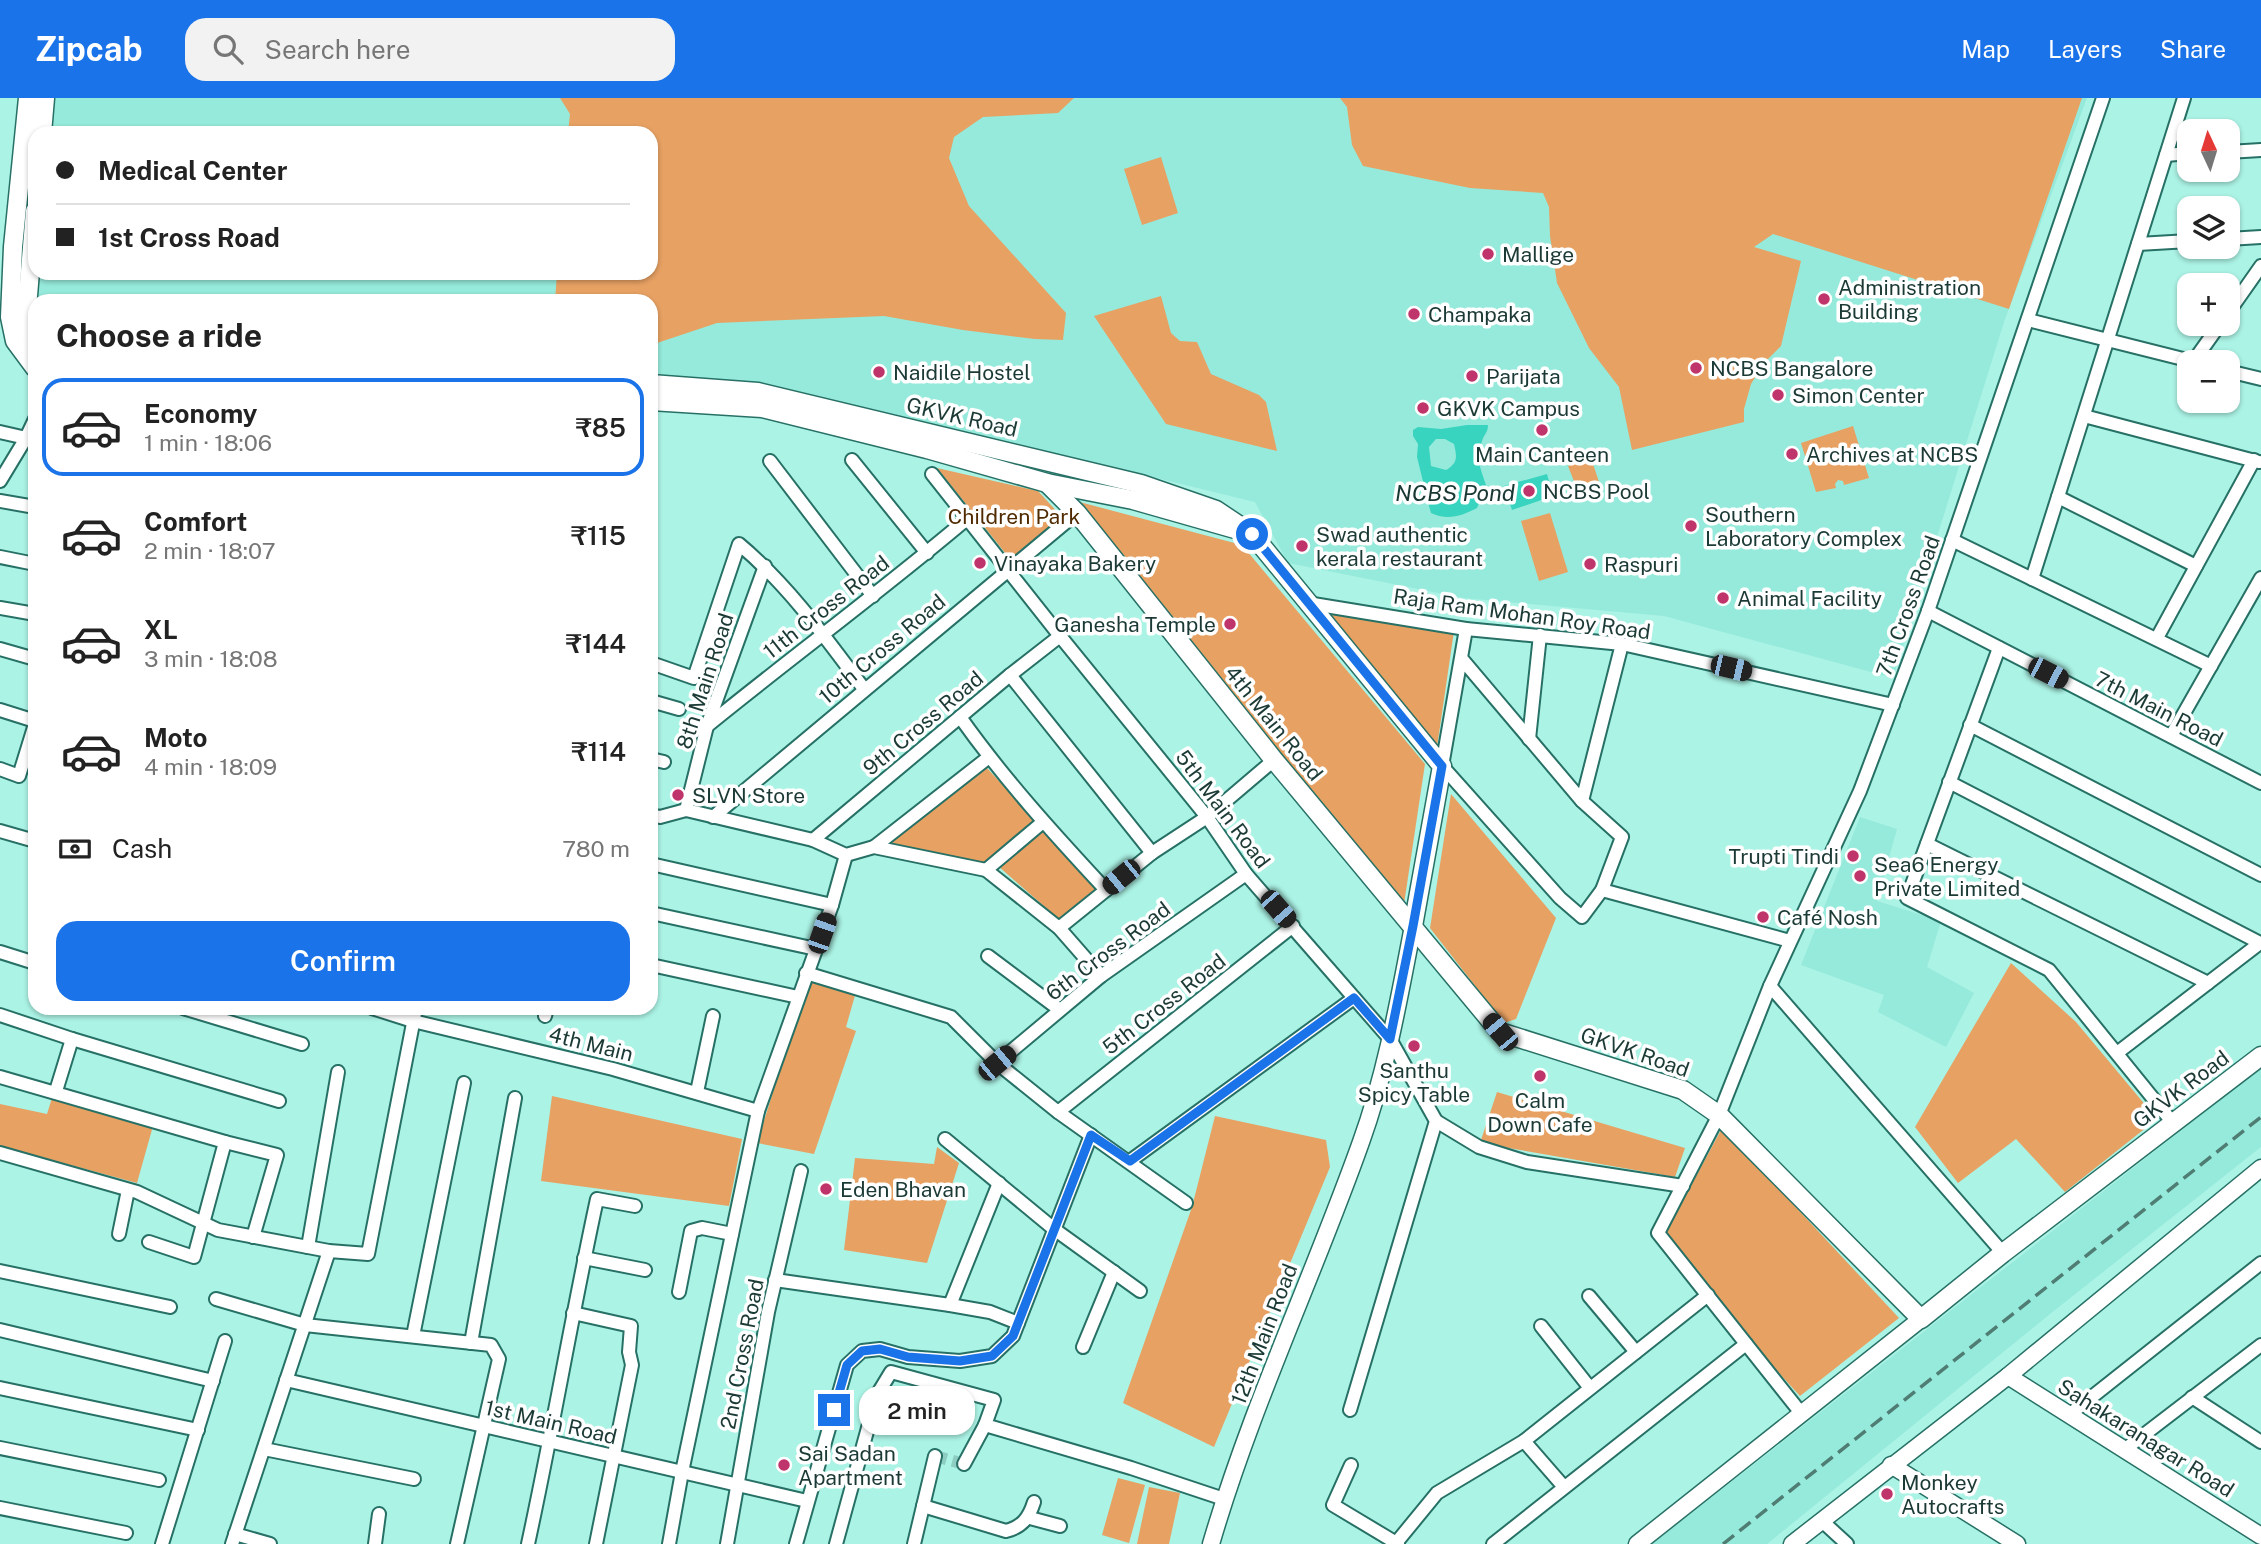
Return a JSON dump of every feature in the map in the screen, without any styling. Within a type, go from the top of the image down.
[{"type":"main road","points":[[28,98],[6,247],[15,341],[28,359]]},
{"type":"main road","points":[[43,126],[45,98]]},
{"type":"main road","points":[[12,317],[28,263]]},
{"type":"main road","points":[[12,317],[28,336]]},
{"type":"main road","name":"GKVK Road","points":[[658,385],[758,392],[1141,484],[1216,510],[1252,534],[1442,766]]},
{"type":"main road","name":"GKVK Road","points":[[658,401],[762,408],[927,449],[1047,483],[1133,500],[1252,534]]},
{"type":"main road","points":[[1025,477],[1030,457]]},
{"type":"main road","name":"4th Main Road","points":[[1047,483],[1077,513],[1274,760],[1413,926]]},
{"type":"main road","points":[[1413,926],[1442,766]]},
{"type":"main road","name":"GKVK Road","points":[[1413,926],[1500,1032],[1683,1090],[1719,1115],[1921,1319],[2261,1056]]},
{"type":"street","name":"7th Cross Road","points":[[1708,1295],[1658,1233],[1719,1115],[1770,986],[1860,791],[1928,611],[2103,98]]},
{"type":"street","points":[[2032,579],[2184,98]]},
{"type":"street","points":[[2240,151],[2261,150]]},
{"type":"street","points":[[2166,155],[2177,154]]},
{"type":"street","points":[[2240,238],[2261,237]]},
{"type":"street","points":[[2138,244],[2177,242]]},
{"type":"street","points":[[6,247],[28,250]]},
{"type":"street","points":[[2240,296],[2261,266]]},
{"type":"street","points":[[2028,320],[2177,358]]},
{"type":"street","points":[[2240,373],[2261,379]]},
{"type":"street","points":[[2084,416],[2257,461],[2157,638]]},
{"type":"street","points":[[0,432],[28,438]]},
{"type":"street","points":[[0,481],[28,443]]},
{"type":"street","points":[[852,460],[927,553]]},
{"type":"street","points":[[770,461],[873,596]]},
{"type":"street","name":"5th Main Road","points":[[932,474],[1207,817],[1246,874],[1390,1039],[1436,1121]]},
{"type":"street","points":[[2058,498],[2196,566]]},
{"type":"street","points":[[0,501],[28,506]]},
{"type":"street","name":"10th Cross Road","points":[[713,817],[1077,513]]},
{"type":"street","name":"11th Cross Road","points":[[707,726],[968,518]]},
{"type":"street","points":[[1952,540],[2211,666]]},
{"type":"street","points":[[658,665],[694,678],[739,544],[765,566],[822,633],[864,689]]},
{"type":"street","points":[[0,557],[28,563]]},
{"type":"street","name":"8th Main Road","points":[[686,810],[707,726],[765,566]]},
{"type":"street","points":[[2171,736],[2261,578]]},
{"type":"street","name":"Raja Ram Mohan Roy Road","points":[[1307,603],[1466,629],[1622,644],[1893,705]]},
{"type":"street","points":[[0,608],[28,613]]},
{"type":"street","name":"7th Main Road","points":[[1928,611],[2260,779]]},
{"type":"street","points":[[1461,659],[1582,801],[1622,837],[1602,890],[1582,917],[1560,898],[1442,766],[1466,629]]},
{"type":"street","points":[[1529,739],[1540,635]]},
{"type":"street","name":"9th Cross Road","points":[[813,840],[1060,636]]},
{"type":"street","points":[[1582,801],[1622,644]]},
{"type":"street","points":[[1999,648],[1907,898],[2049,970],[2173,1123]]},
{"type":"street","points":[[0,649],[28,657]]},
{"type":"street","points":[[1010,675],[1152,853]]},
{"type":"street","points":[[658,703],[679,709]]},
{"type":"street","points":[[0,710],[28,720]]},
{"type":"street","points":[[960,717],[989,757],[1106,890]]},
{"type":"street","points":[[1970,725],[2261,875]]},
{"type":"street","points":[[0,769],[19,776],[28,746]]},
{"type":"street","points":[[658,817],[686,810],[813,840],[846,855],[874,847],[989,757]]},
{"type":"street","points":[[1059,928],[1152,853],[1207,817],[1274,760]]},
{"type":"street","points":[[1949,782],[2260,943],[2117,1054]]},
{"type":"street","points":[[986,870],[1044,822]]},
{"type":"street","points":[[0,831],[28,839]]},
{"type":"street","points":[[1927,844],[2208,984]]},
{"type":"street","points":[[874,847],[986,870],[1059,928],[1101,976]]},
{"type":"street","points":[[669,1544],[758,1111],[832,905],[846,855]]},
{"type":"street","points":[[658,866],[832,905]]},
{"type":"street","name":"6th Cross Road","points":[[997,1063],[1101,976],[1246,874]]},
{"type":"street","points":[[1602,890],[1790,941]]},
{"type":"street","points":[[658,916],[816,950]]},
{"type":"street","name":"5th Cross Road","points":[[1058,1112],[1293,926]]},
{"type":"street","name":"12th Main Road","points":[[1211,1544],[1224,1499],[1362,1140],[1390,1039],[1413,926]]},
{"type":"street","points":[[0,952],[28,961]]},
{"type":"street","points":[[988,956],[1060,1010]]},
{"type":"street","points":[[658,967],[798,997]]},
{"type":"street","points":[[806,973],[951,1017],[997,1063],[1058,1112],[1186,1203]]},
{"type":"street","points":[[1770,986],[2003,1253]]},
{"type":"street","points":[[1130,1161],[1354,998]]},
{"type":"street","points":[[206,1015],[302,1044]]},
{"type":"street","points":[[0,1153],[128,1189],[218,1230],[329,1251],[368,1254],[414,1015]]},
{"type":"street","name":"4th Main","points":[[418,1015],[758,1111]]},
{"type":"street","points":[[0,1016],[279,1101]]},
{"type":"street","points":[[697,1093],[713,1016]]},
{"type":"street","points":[[56,1091],[72,1039]]},
{"type":"street","points":[[308,1247],[338,1072]]},
{"type":"street","points":[[0,1077],[277,1155],[253,1237]]},
{"type":"street","points":[[413,1336],[464,1083]]},
{"type":"street","points":[[471,1343],[515,1098]]},
{"type":"street","points":[[1350,1410],[1436,1121],[1479,1147],[1527,1162],[1683,1186]]},
{"type":"street","points":[[796,1544],[847,1365],[862,1351],[880,1349],[908,1357],[960,1361],[992,1356],[1013,1336],[1091,1135]]},
{"type":"street","points":[[945,1139],[1054,1229],[1140,1291]]},
{"type":"street","points":[[149,1242],[194,1257],[225,1142]]},
{"type":"street","points":[[1792,1544],[2008,1376],[2261,1168]]},
{"type":"street","name":"2nd Cross Road","points":[[727,1544],[775,1280],[801,1171]]},
{"type":"street","points":[[950,1305],[999,1183]]},
{"type":"street","points":[[119,1234],[128,1189]]},
{"type":"street","points":[[528,1544],[551,1442],[573,1313],[597,1199],[635,1206]]},
{"type":"street","points":[[679,1292],[691,1231],[702,1228],[732,1234]]},
{"type":"street","points":[[270,1544],[233,1539],[329,1251]]},
{"type":"street","points":[[584,1258],[645,1270]]},
{"type":"street","points":[[2069,1415],[2261,1263]]},
{"type":"street","points":[[0,1270],[170,1307]]},
{"type":"street","points":[[1083,1347],[1114,1272]]},
{"type":"street","points":[[775,1280],[990,1312],[1018,1323]]},
{"type":"street","points":[[1351,1465],[1334,1505],[1397,1543],[1437,1493],[1524,1441],[1708,1295],[1801,1413]]},
{"type":"street","points":[[1589,1296],[1636,1352]]},
{"type":"street","points":[[216,1299],[305,1325],[491,1345],[499,1359],[457,1544]]},
{"type":"street","points":[[573,1313],[631,1326],[629,1352],[632,1365],[596,1544]]},
{"type":"street","points":[[1637,1544],[1921,1319]]},
{"type":"street","points":[[1541,1326],[1590,1388]]},
{"type":"street","points":[[0,1330],[213,1381]]},
{"type":"street","points":[[162,1544],[225,1341]]},
{"type":"street","points":[[1493,1544],[1746,1344]]},
{"type":"street","points":[[2124,1450],[2261,1345]]},
{"type":"street","points":[[2249,1354],[2261,1362]]},
{"type":"street","points":[[836,1544],[877,1395],[891,1372],[994,1400],[985,1425],[964,1464]]},
{"type":"street","name":"Sahakaranagar Road","points":[[2008,1376],[2261,1536]]},
{"type":"street","name":"1st Main Road","points":[[286,1380],[807,1501]]},
{"type":"street","points":[[0,1388],[198,1430]]},
{"type":"street","points":[[2192,1397],[2261,1442]]},
{"type":"street","points":[[985,1425],[1224,1499]]},
{"type":"street","points":[[1524,1441],[1564,1487]]},
{"type":"street","points":[[0,1448],[159,1479]]},
{"type":"street","points":[[264,1450],[414,1479]]},
{"type":"street","points":[[914,1544],[935,1456]]},
{"type":"street","points":[[1891,1465],[2017,1544]]},
{"type":"street","points":[[923,1506],[1006,1531],[1030,1518],[1034,1502]]},
{"type":"street","points":[[0,1508],[126,1533]]},
{"type":"street","points":[[375,1544],[379,1514]]},
{"type":"street","points":[[1030,1518],[1060,1526]]},
{"type":"street","points":[[1821,1520],[1847,1544]]},
{"type":"shaded area","name":"GKVK Campus","points":[[54,98],[2087,98],[2004,322],[1893,678],[1664,616],[1463,598],[1288,563],[1255,502],[769,384],[658,376],[658,294],[34,294],[35,280],[658,280],[658,126],[51,126]]},
{"type":"shaded area","points":[[1860,817],[1897,829],[1877,901],[1941,921],[1927,967],[1974,993],[1946,1047],[1878,1012],[1884,995],[1801,965]]},
{"type":"shaded area","points":[[2261,1068],[2261,1147],[1767,1544],[1652,1544]]},
{"type":"green space","points":[[560,98],[1074,98],[1058,113],[983,117],[954,137],[949,158],[969,206],[1066,313],[1063,340],[963,330],[884,316],[717,323],[658,343],[658,294],[556,294],[556,280],[658,280],[658,126],[569,126],[570,114]]},
{"type":"green space","points":[[1340,98],[2082,98],[2009,309],[1773,234],[1754,247],[1801,261],[1781,346],[1764,363],[1751,384],[1744,409],[1744,422],[1632,450],[1619,387],[1589,348],[1557,283],[1549,207],[1543,193],[1470,188],[1363,166],[1352,145],[1347,107]]},
{"type":"green space","points":[[1161,157],[1178,213],[1142,225],[1124,169]]},
{"type":"green space","points":[[1161,296],[1171,333],[1180,341],[1197,342],[1211,374],[1259,395],[1266,402],[1277,451],[1166,424],[1094,316]]},
{"type":"green space","points":[[1853,426],[1869,478],[1844,485],[1843,481],[1838,480],[1836,488],[1816,492],[1801,443]]},
{"type":"green space","points":[[1591,458],[1599,482],[1577,489],[1568,466]]},
{"type":"green space","name":"Children Park","points":[[937,468],[1038,491],[1062,517],[1010,559]]},
{"type":"green space","points":[[1072,500],[1242,545],[1425,764],[1404,904]]},
{"type":"green space","points":[[1550,513],[1568,572],[1539,581],[1521,521]]},
{"type":"green space","points":[[1328,608],[1454,631],[1437,747],[1328,617]]},
{"type":"green space","points":[[986,767],[1098,889],[1061,921],[998,866],[891,843]]},
{"type":"green space","points":[[1451,794],[1556,918],[1516,1019],[1504,1023],[1430,928]]},
{"type":"green space","points":[[2011,963],[2076,1022],[2157,1119],[2065,1192],[2016,1139],[1958,1183],[1915,1127]]},
{"type":"green space","points":[[808,981],[856,992],[846,1027],[856,1031],[814,1154],[757,1143]]},
{"type":"green space","points":[[1497,1092],[1685,1148],[1675,1177],[1480,1143]]},
{"type":"green space","points":[[552,1096],[742,1139],[729,1206],[541,1181]]},
{"type":"green space","points":[[52,1098],[153,1126],[137,1183],[0,1146],[0,1104],[47,1114]]},
{"type":"green space","points":[[1215,1116],[1326,1140],[1330,1167],[1214,1447],[1123,1403],[1192,1207]]},
{"type":"green space","points":[[1722,1128],[1899,1318],[1800,1396],[1767,1360],[1665,1234]]},
{"type":"green space","points":[[937,1147],[959,1163],[927,1263],[844,1250],[855,1158],[934,1164]]},
{"type":"green space","points":[[1118,1478],[1145,1485],[1129,1543],[1102,1535]]},
{"type":"green space","points":[[1149,1487],[1180,1493],[1169,1544],[1137,1544]]},
{"type":"water","name":"NCBS Pond","points":[[1488,425],[1479,459],[1486,485],[1477,508],[1443,517],[1431,513],[1417,457],[1418,444],[1413,436],[1413,430],[1418,427],[1441,429]],"holes":[[[1436,439],[1445,439],[1454,444],[1456,456],[1453,465],[1446,470],[1431,466],[1429,447]]]},
{"type":"water","name":"NCBS Pool","points":[[1547,474],[1553,496],[1512,510],[1504,486]]},
{"type":"tunnel","points":[[935,1456],[964,1464]]},
{"type":"railway","points":[[1723,1544],[2261,1117]]},
{"type":"place","name":"Mallige","points":[[1488,254]]},
{"type":"place","name":"Administration Building","points":[[1824,299]]},
{"type":"place","name":"Champaka","points":[[1414,314]]},
{"type":"place","name":"NCBS Bangalore","points":[[1696,368]]},
{"type":"place","name":"Naidile Hostel","points":[[879,372]]},
{"type":"place","name":"Parijata","points":[[1472,376]]},
{"type":"place","name":"Simon Center","points":[[1778,395]]},
{"type":"place","name":"GKVK Campus","points":[[1423,408]]},
{"type":"place","name":"Main Canteen","points":[[1542,430]]},
{"type":"place","name":"Archives at NCBS","points":[[1792,454]]},
{"type":"place","name":"NCBS Pool","points":[[1529,491]]},
{"type":"place","name":"Southern Laboratory Complex","points":[[1691,526]]},
{"type":"place","name":"Swad authentic kerala restaurant","points":[[1302,546]]},
{"type":"place","name":"Vinayaka Bakery","points":[[980,563]]},
{"type":"place","name":"Raspuri","points":[[1590,564]]},
{"type":"place","name":"Animal Facility","points":[[1723,598]]},
{"type":"place","name":"Ganesha Temple","points":[[1230,624]]},
{"type":"place","name":"SLVN Store","points":[[678,795]]},
{"type":"place","name":"Trupti Tindi","points":[[1853,856]]},
{"type":"place","name":"Sea6 Energy Private Limited","points":[[1860,876]]},
{"type":"place","name":"Café Nosh","points":[[1763,917]]},
{"type":"place","name":"Santhu Spicy Table","points":[[1414,1046]]},
{"type":"place","name":"Calm Down Cafe","points":[[1540,1076]]},
{"type":"place","name":"Eden Bhavan","points":[[826,1189]]},
{"type":"place","name":"Sai Sadan Apartment","points":[[784,1465]]},
{"type":"place","name":"Monkey Autocrafts","points":[[1887,1494]]},
{"type":"route","points":[[834,1410],[847,1365],[862,1351],[880,1349],[908,1357],[960,1361],[992,1356],[1013,1336],[1091,1135],[1130,1161],[1354,998],[1390,1039],[1442,766],[1252,534]]}]
